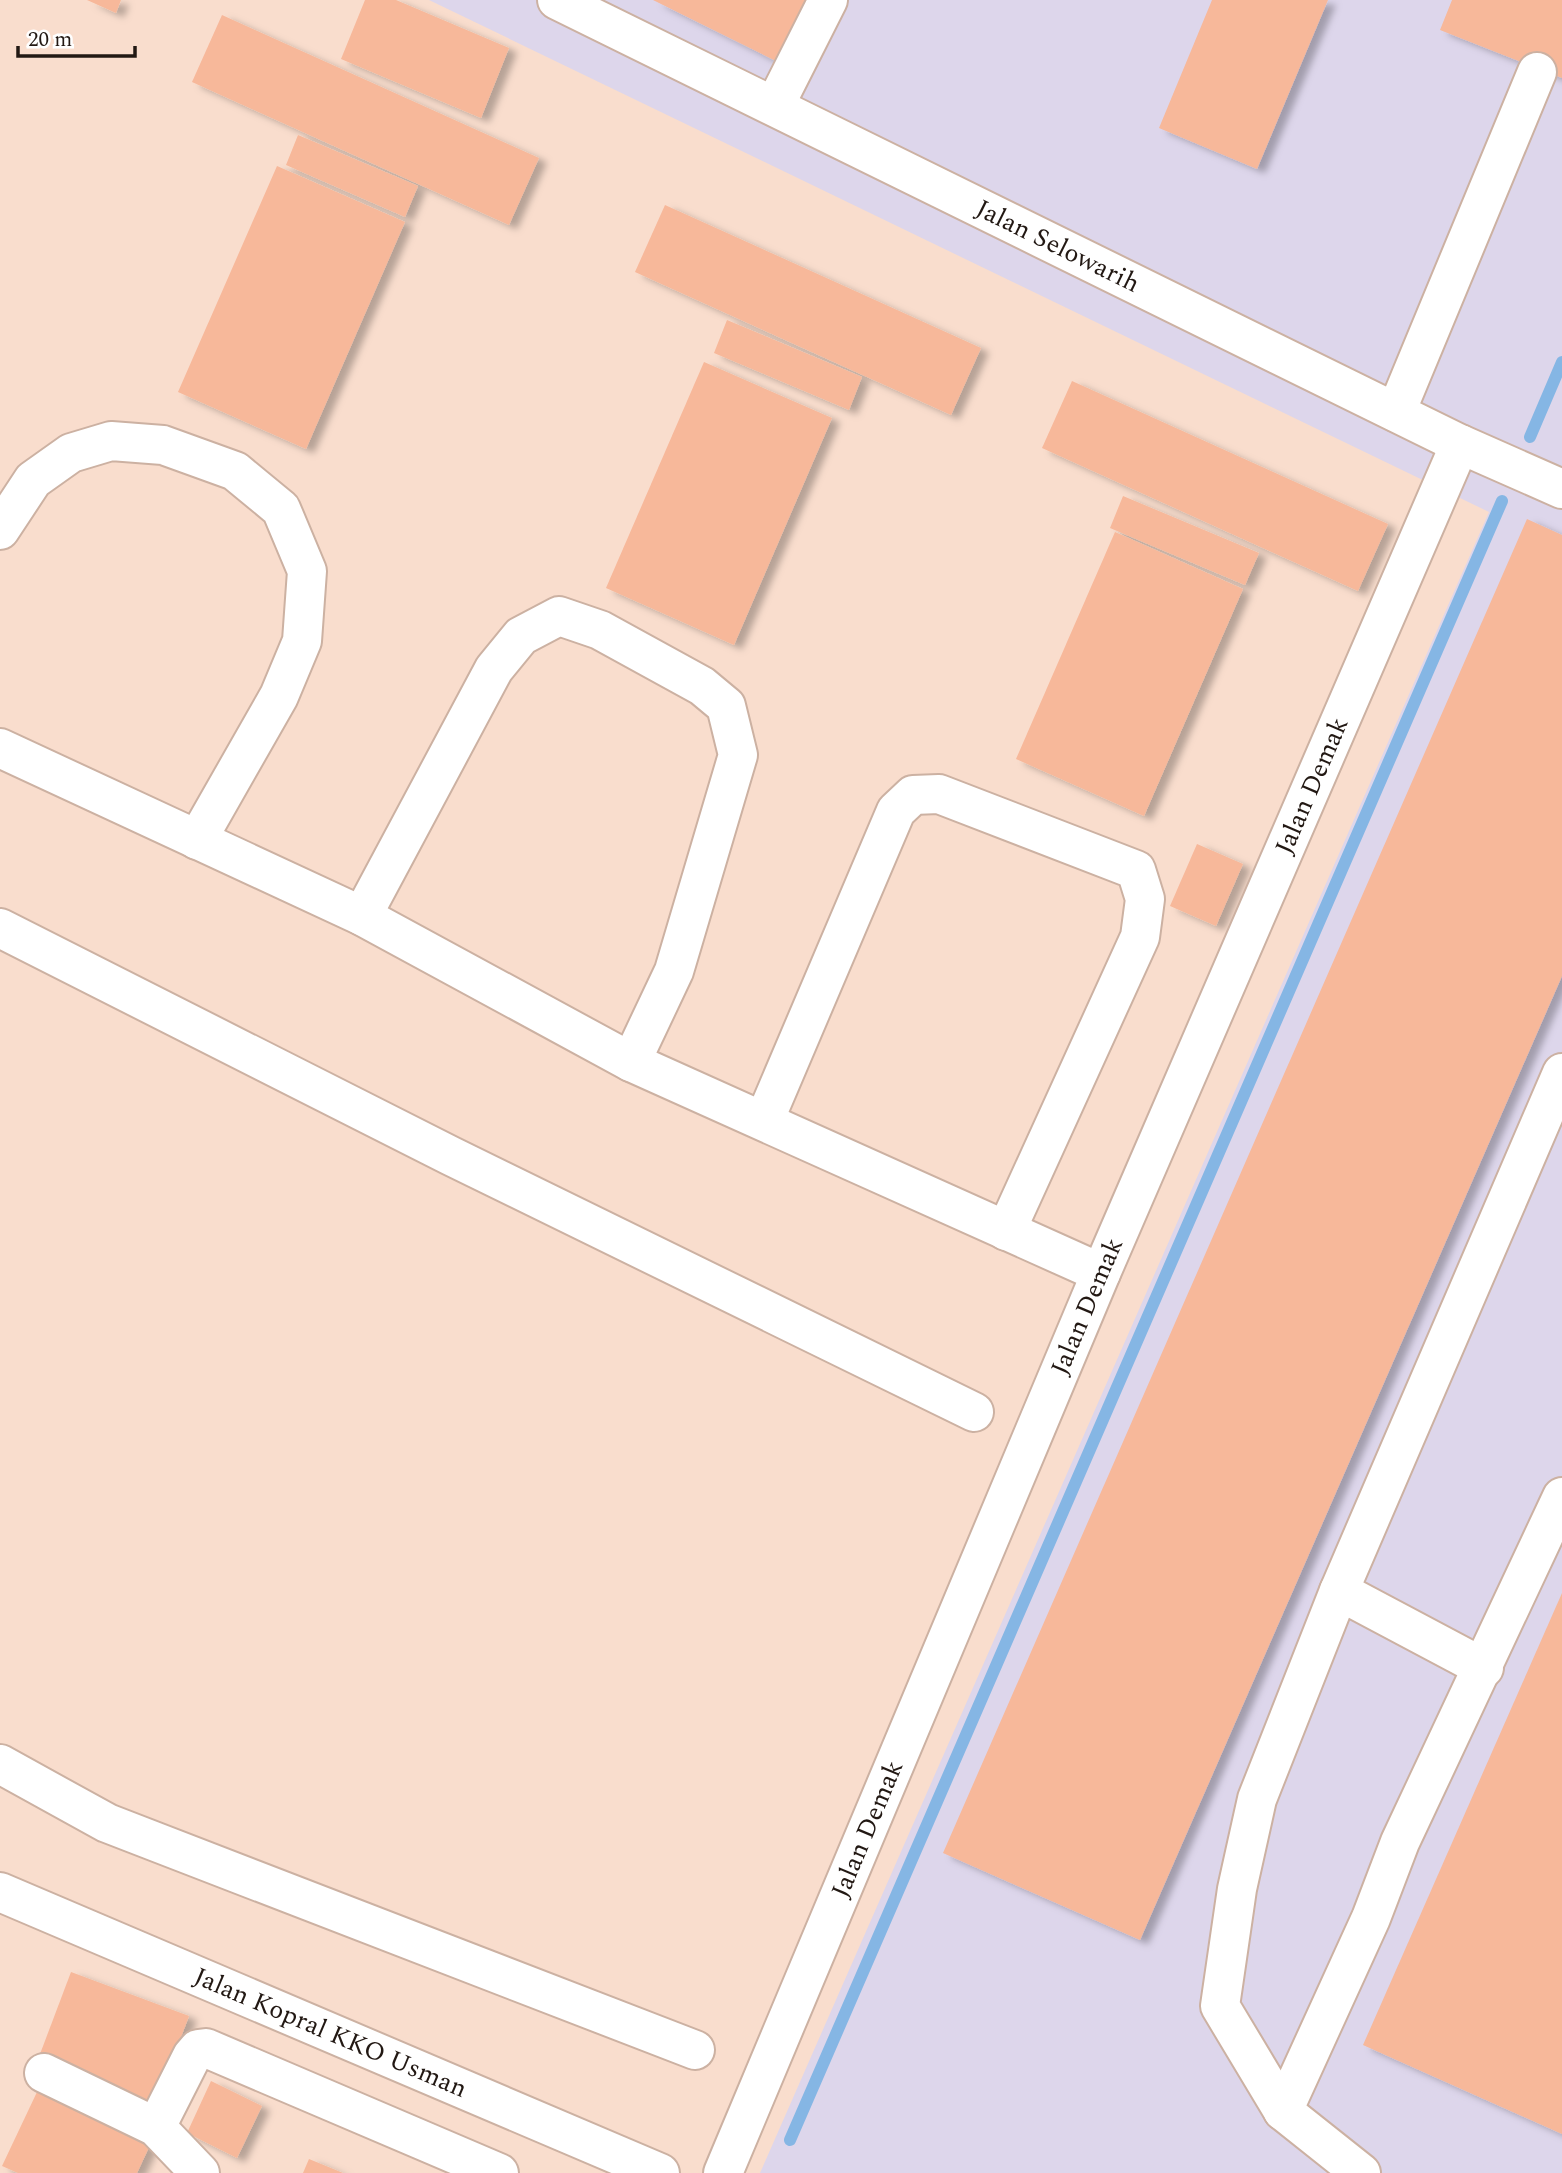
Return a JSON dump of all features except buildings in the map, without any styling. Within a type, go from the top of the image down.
[{"type":"main road","name":"Jalan Selowarih","points":[[556,0],[775,105],[1460,444],[1562,489]]},
{"type":"main road","points":[[775,105],[828,0]]},
{"type":"main road","points":[[1396,412],[1537,72]]},
{"type":"main road","points":[[0,530],[33,480],[71,453],[111,441],[163,445],[235,471],[281,509],[307,571],[302,641],[279,696],[197,840]]},
{"type":"main road","name":"Jalan Demak","points":[[723,2173],[1101,1273],[1460,444]]},
{"type":"main road","points":[[362,916],[494,669],[521,636],[559,616],[600,630],[702,687],[726,706],[738,755],[674,971],[631,1062]]},
{"type":"main road","points":[[0,748],[362,916],[631,1062],[1101,1273]]},
{"type":"main road","points":[[764,1121],[896,811],[913,795],[939,794],[1136,870],[1145,900],[1140,937],[1006,1231]]},
{"type":"main road","points":[[0,928],[451,1156],[974,1412]]},
{"type":"main road","points":[[1362,2173],[1283,2111],[1220,2006],[1237,1889],[1257,1798],[1339,1591],[1562,1073]]},
{"type":"main road","points":[[1283,2111],[1370,1918],[1400,1842],[1562,1497]]},
{"type":"main road","points":[[1339,1591],[1484,1668]]},
{"type":"main road","points":[[0,1764],[107,1823],[695,2050]]},
{"type":"main road","name":"Jalan Kopral KKO Usman","points":[[0,1892],[615,2165],[660,2173]]},
{"type":"main road","points":[[156,2127],[192,2056],[198,2049],[206,2049],[499,2173]]},
{"type":"main road","points":[[44,2073],[156,2127],[200,2173]]},
{"type":"shaded area","points":[[429,0],[1562,0],[1562,2173],[760,2173],[1489,512]]},
{"type":"waterway","points":[[1530,437],[1562,362]]},
{"type":"waterway","points":[[790,2140],[1502,501]]}]
